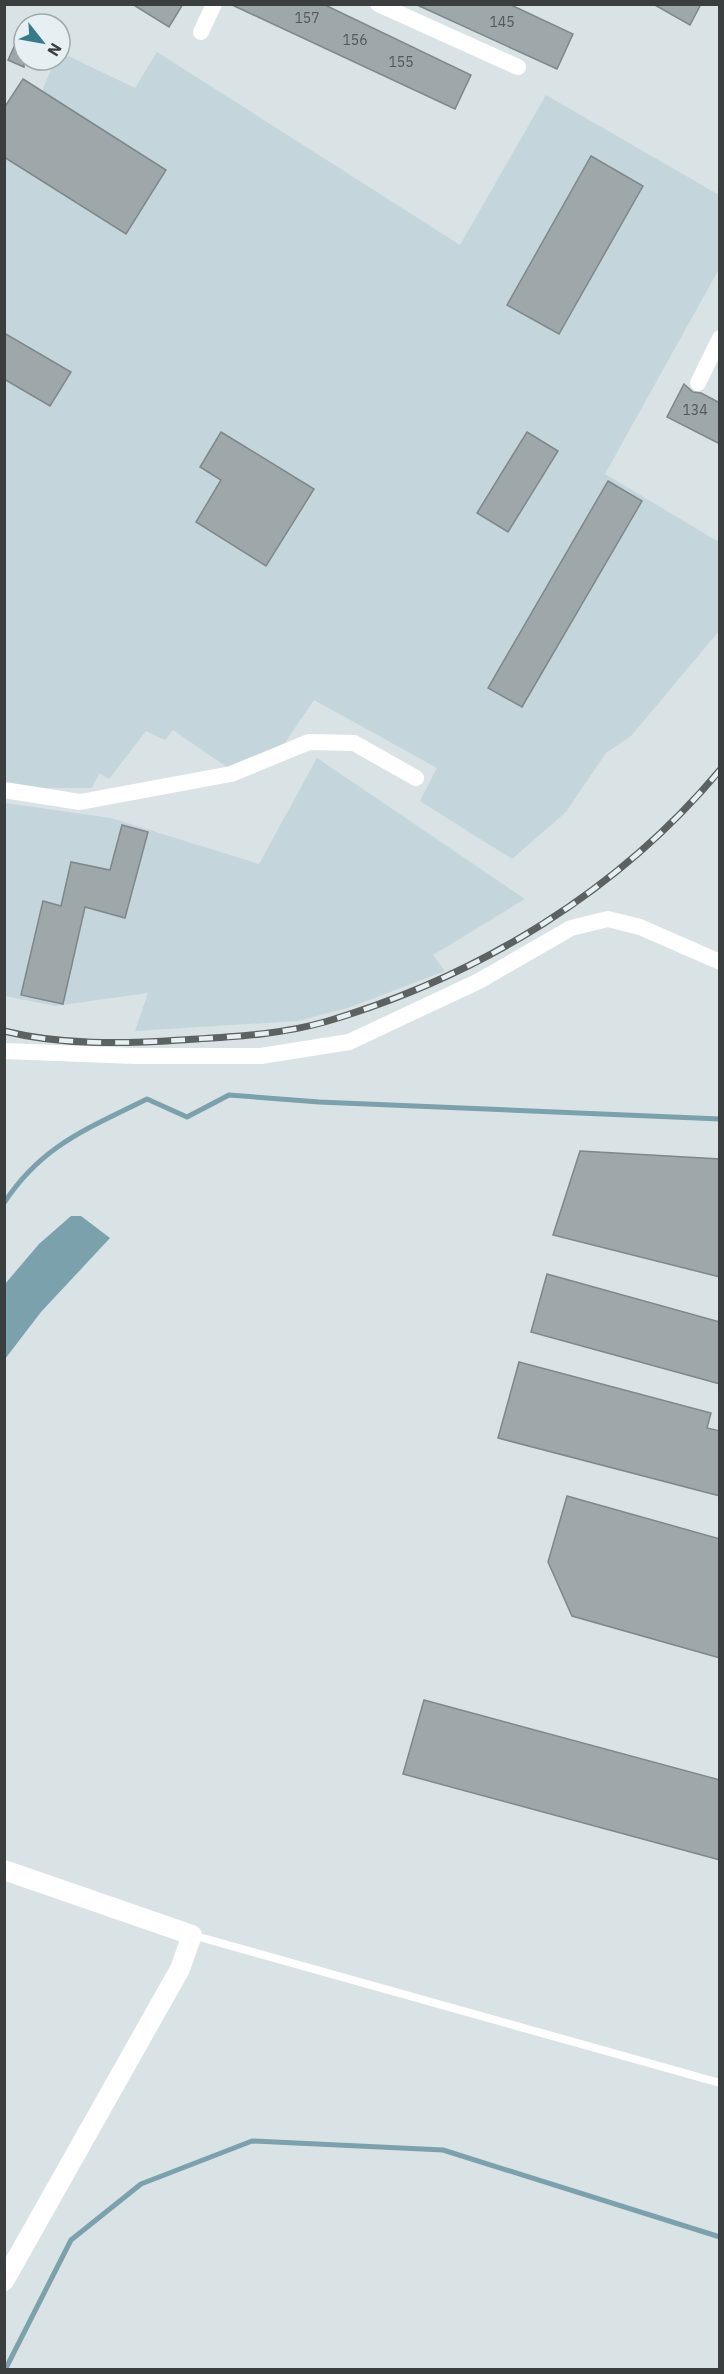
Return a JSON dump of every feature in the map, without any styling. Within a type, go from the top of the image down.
[{"type":"street","points":[[201,32],[214,4]]},
{"type":"street","points":[[378,4],[518,67]]},
{"type":"street","points":[[698,383],[720,338]]},
{"type":"street","points":[[4,790],[80,802],[231,774],[309,742],[354,743],[416,778]]},
{"type":"street","points":[[4,1051],[135,1056],[261,1056],[349,1042],[479,981],[571,928],[608,919],[640,927],[720,962]]},
{"type":"street","points":[[4,1870],[192,1935],[180,1969],[4,2281]]},
{"type":"lane","points":[[192,1935],[720,2083]]},
{"type":"shaded area","points":[[157,52],[460,245],[546,95],[719,195],[719,269],[605,474],[719,542],[719,631],[631,736],[606,753],[566,812],[512,859],[420,801],[437,768],[314,700],[282,747],[227,767],[173,730],[165,740],[146,731],[109,779],[99,773],[92,788],[44,788],[5,783],[4,108],[23,79],[42,91],[50,72],[72,72],[72,58],[135,88]]},
{"type":"shaded area","points":[[317,758],[525,899],[433,955],[445,971],[351,1007],[298,1021],[135,1031],[148,993],[55,1006],[5,996],[5,803],[111,818],[259,864]]},
{"type":"water","points":[[71,1216],[81,1216],[110,1238],[41,1312],[5,1359],[5,1284],[39,1244]]},
{"type":"building","points":[[132,4],[183,4],[169,27]]},
{"type":"building","points":[[230,4],[323,4],[471,75],[455,109]]},
{"type":"building","points":[[415,4],[509,4],[573,34],[557,69]]},
{"type":"building","points":[[653,4],[701,4],[690,25]]},
{"type":"building","points":[[23,79],[166,170],[126,234],[4,157],[4,108]]},
{"type":"building","points":[[591,156],[643,186],[559,334],[507,305]]},
{"type":"building","points":[[4,333],[71,372],[50,406],[4,379]]},
{"type":"building","points":[[684,384],[693,392],[701,393],[720,403],[720,444],[667,417]]},
{"type":"building","points":[[221,432],[314,489],[266,566],[196,522],[221,480],[200,467]]},
{"type":"building","points":[[527,432],[558,451],[508,532],[477,513]]},
{"type":"building","points":[[608,481],[642,501],[522,707],[488,688]]},
{"type":"building","points":[[122,825],[148,832],[125,918],[85,907],[63,1004],[21,995],[43,901],[61,906],[71,862],[110,870]]},
{"type":"building","points":[[580,1151],[720,1159],[720,1277],[553,1235]]},
{"type":"building","points":[[547,1274],[720,1322],[720,1384],[531,1332]]},
{"type":"building","points":[[519,1362],[711,1413],[707,1428],[720,1431],[720,1496],[498,1438]]},
{"type":"building","points":[[567,1496],[720,1539],[720,1658],[572,1616],[548,1562]]},
{"type":"building","points":[[424,1700],[720,1780],[720,1860],[403,1774]]},
{"type":"waterway","points":[[4,1203],[34,1166],[67,1140],[147,1099],[187,1117],[229,1095],[319,1102],[720,1119]]},
{"type":"waterway","points":[[5,2370],[71,2240],[141,2184],[252,2141],[443,2150],[720,2237]]},
{"type":"railway","points":[[4,1031],[47,1039],[92,1042],[136,1042],[236,1036],[310,1026],[384,1002],[439,980],[492,954],[543,924],[591,891],[637,854],[680,814],[720,770]]}]
